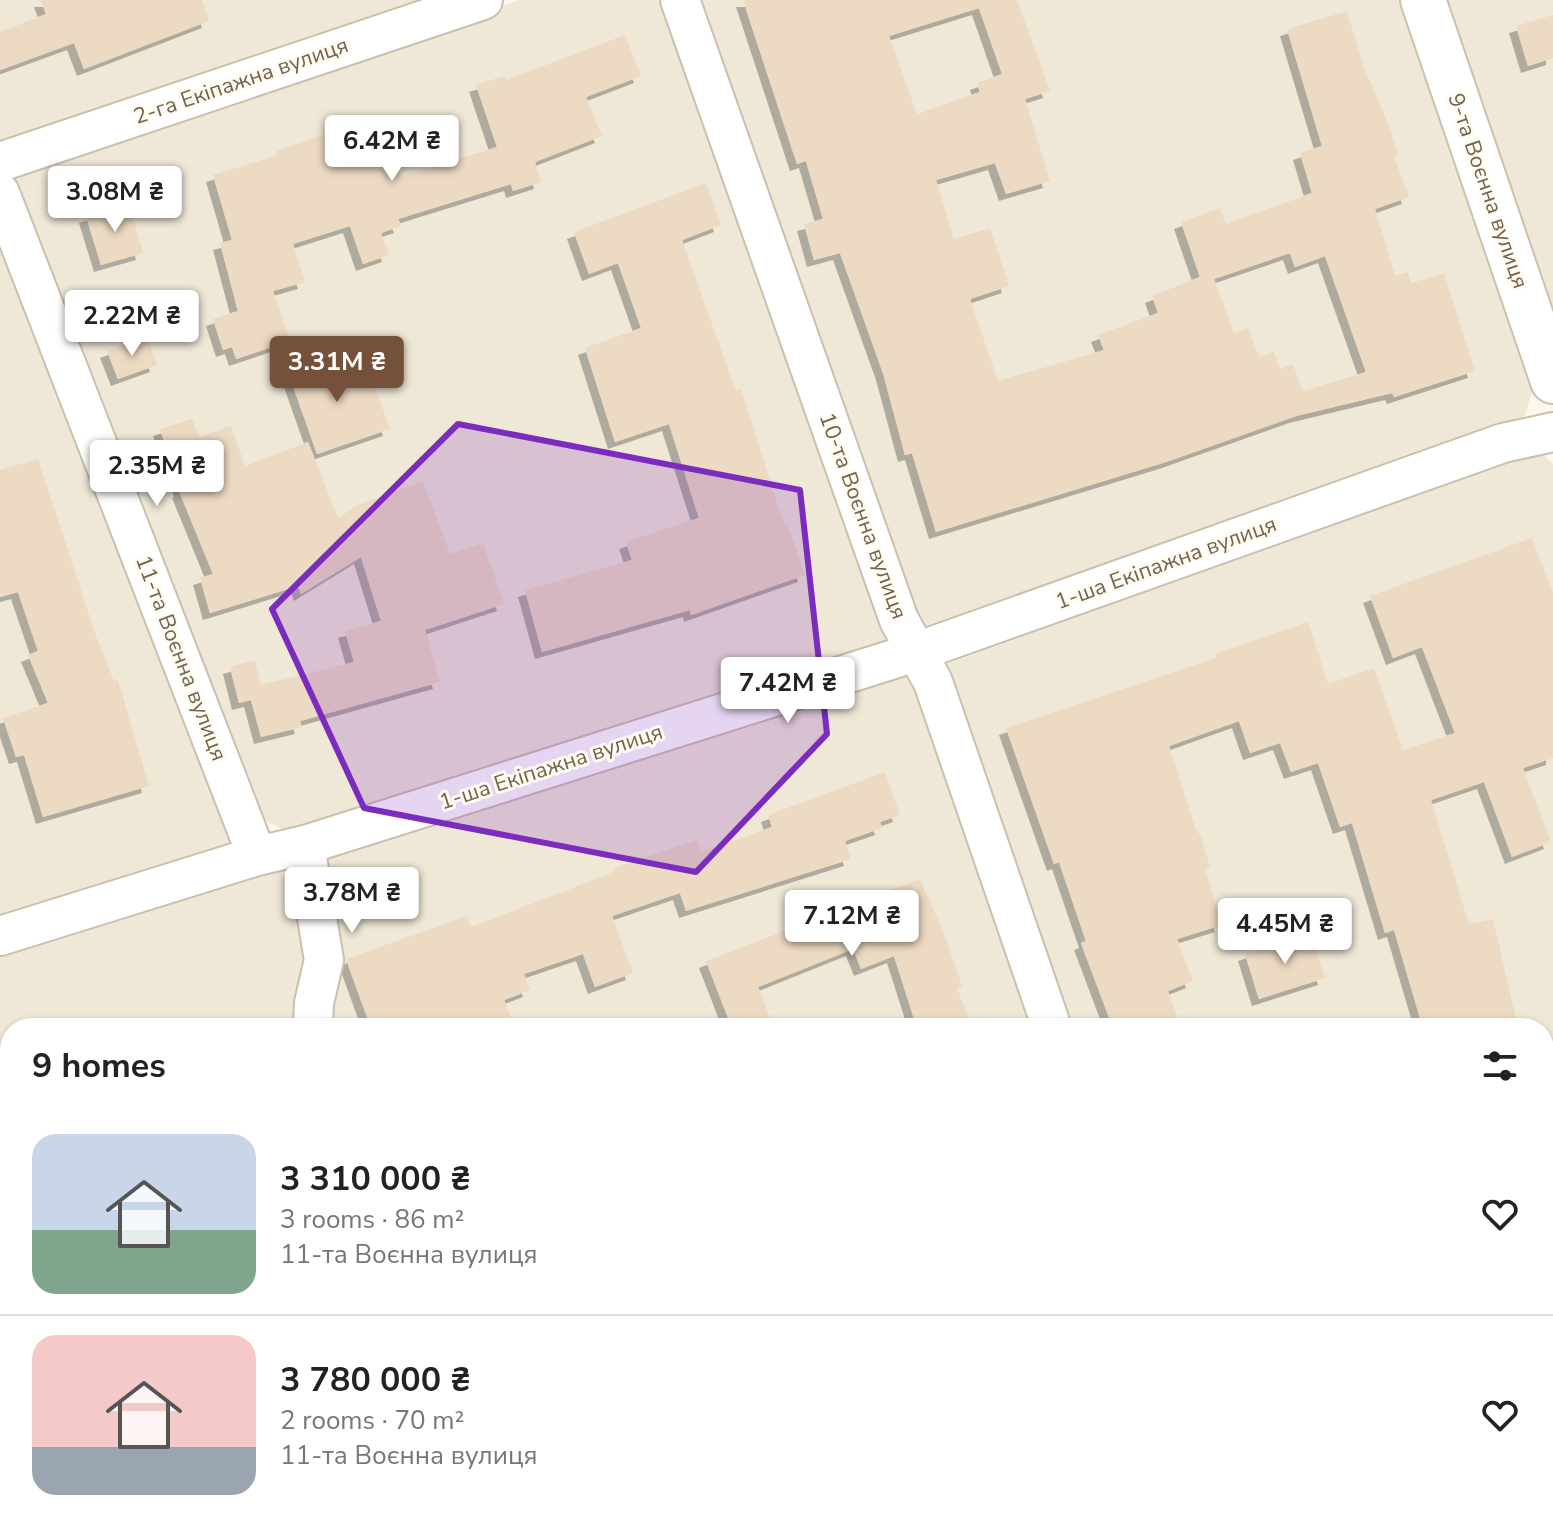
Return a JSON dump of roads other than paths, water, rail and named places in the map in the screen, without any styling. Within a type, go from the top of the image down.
[{"type":"street","name":"2-га Екіпажна вулиця","points":[[0,162],[483,0]]},
{"type":"street","name":"10-та Воєнна вулиця","points":[[680,0],[899,620],[933,682],[1049,1018]]},
{"type":"street","name":"9-та Воєнна вулиця","points":[[1423,0],[1553,381]]},
{"type":"street","name":"11-та Воєнна вулиця","points":[[0,193],[257,856]]},
{"type":"street","name":"1-ша Екіпажна вулиця","points":[[0,936],[257,856],[305,845],[916,652],[1503,443],[1553,432]]},
{"type":"street","points":[[305,845],[324,960],[313,1018]]}]
